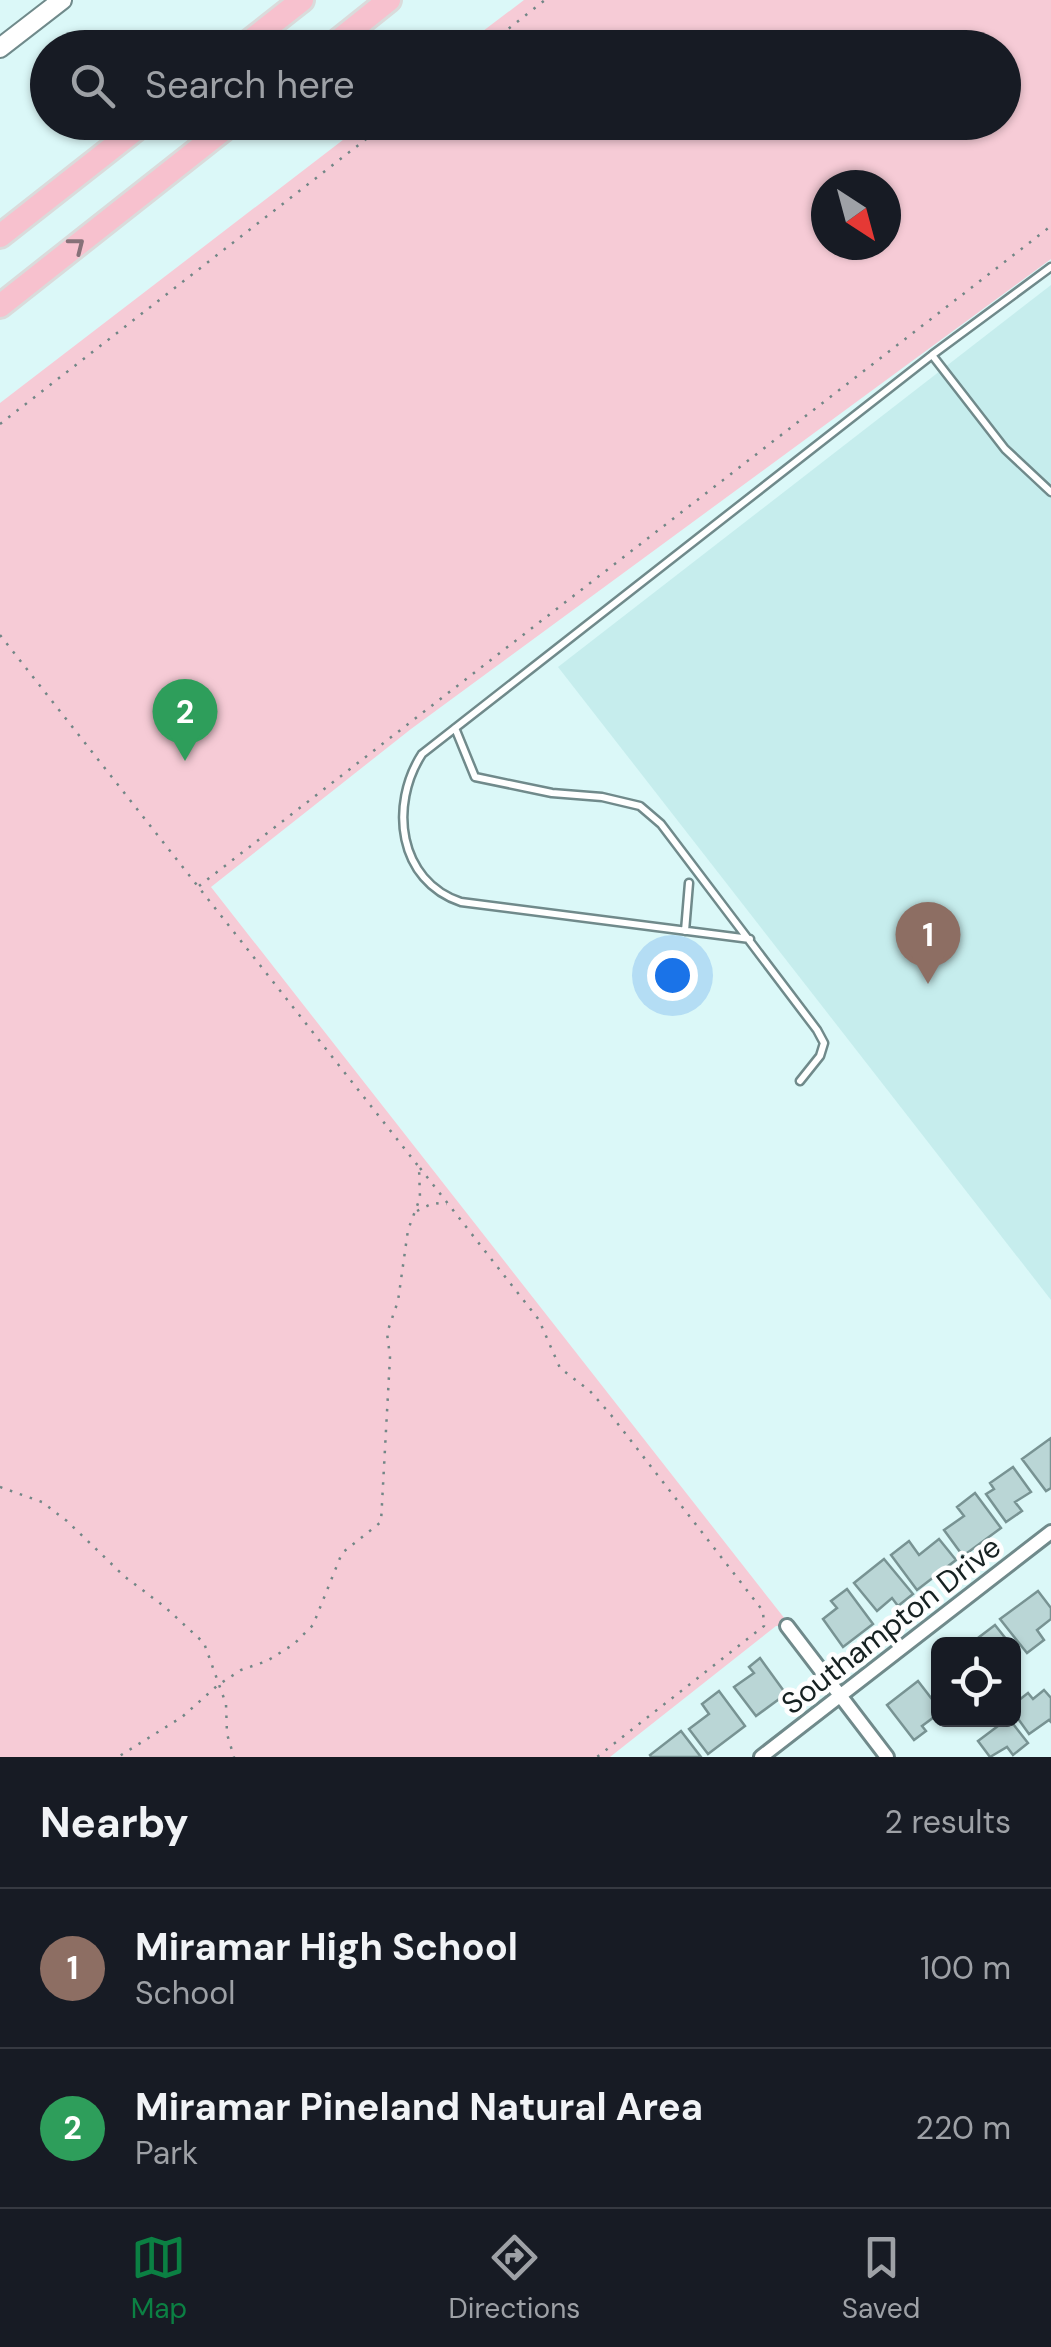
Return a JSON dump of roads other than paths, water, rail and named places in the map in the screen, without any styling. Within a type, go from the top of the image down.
[{"type":"highway","points":[[264,30],[302,0]]},
{"type":"highway","points":[[352,30],[389,0]]},
{"type":"highway","points":[[0,236],[122,140]]},
{"type":"highway","points":[[0,306],[210,140]]},
{"type":"street","points":[[0,48],[60,1]]},
{"type":"street","name":"Southampton Drive","points":[[761,1757],[1051,1532]]},
{"type":"street","points":[[786,1626],[887,1757]]},
{"type":"lane","points":[[750,940],[461,902],[443,896],[426,884],[407,851],[403,814],[409,774],[422,754],[932,355],[1051,267]]},
{"type":"lane","points":[[932,355],[1005,449],[1051,492]]},
{"type":"lane","points":[[456,728],[475,777],[640,806],[661,824],[808,1014],[824,1044],[820,1056],[800,1081]]},
{"type":"lane","points":[[684,931],[689,883]]},
{"type":"place","name":"Miramar Pineland Natural Area","points":[[185,761]]},
{"type":"place","name":"Miramar High School","points":[[928,984]]}]
